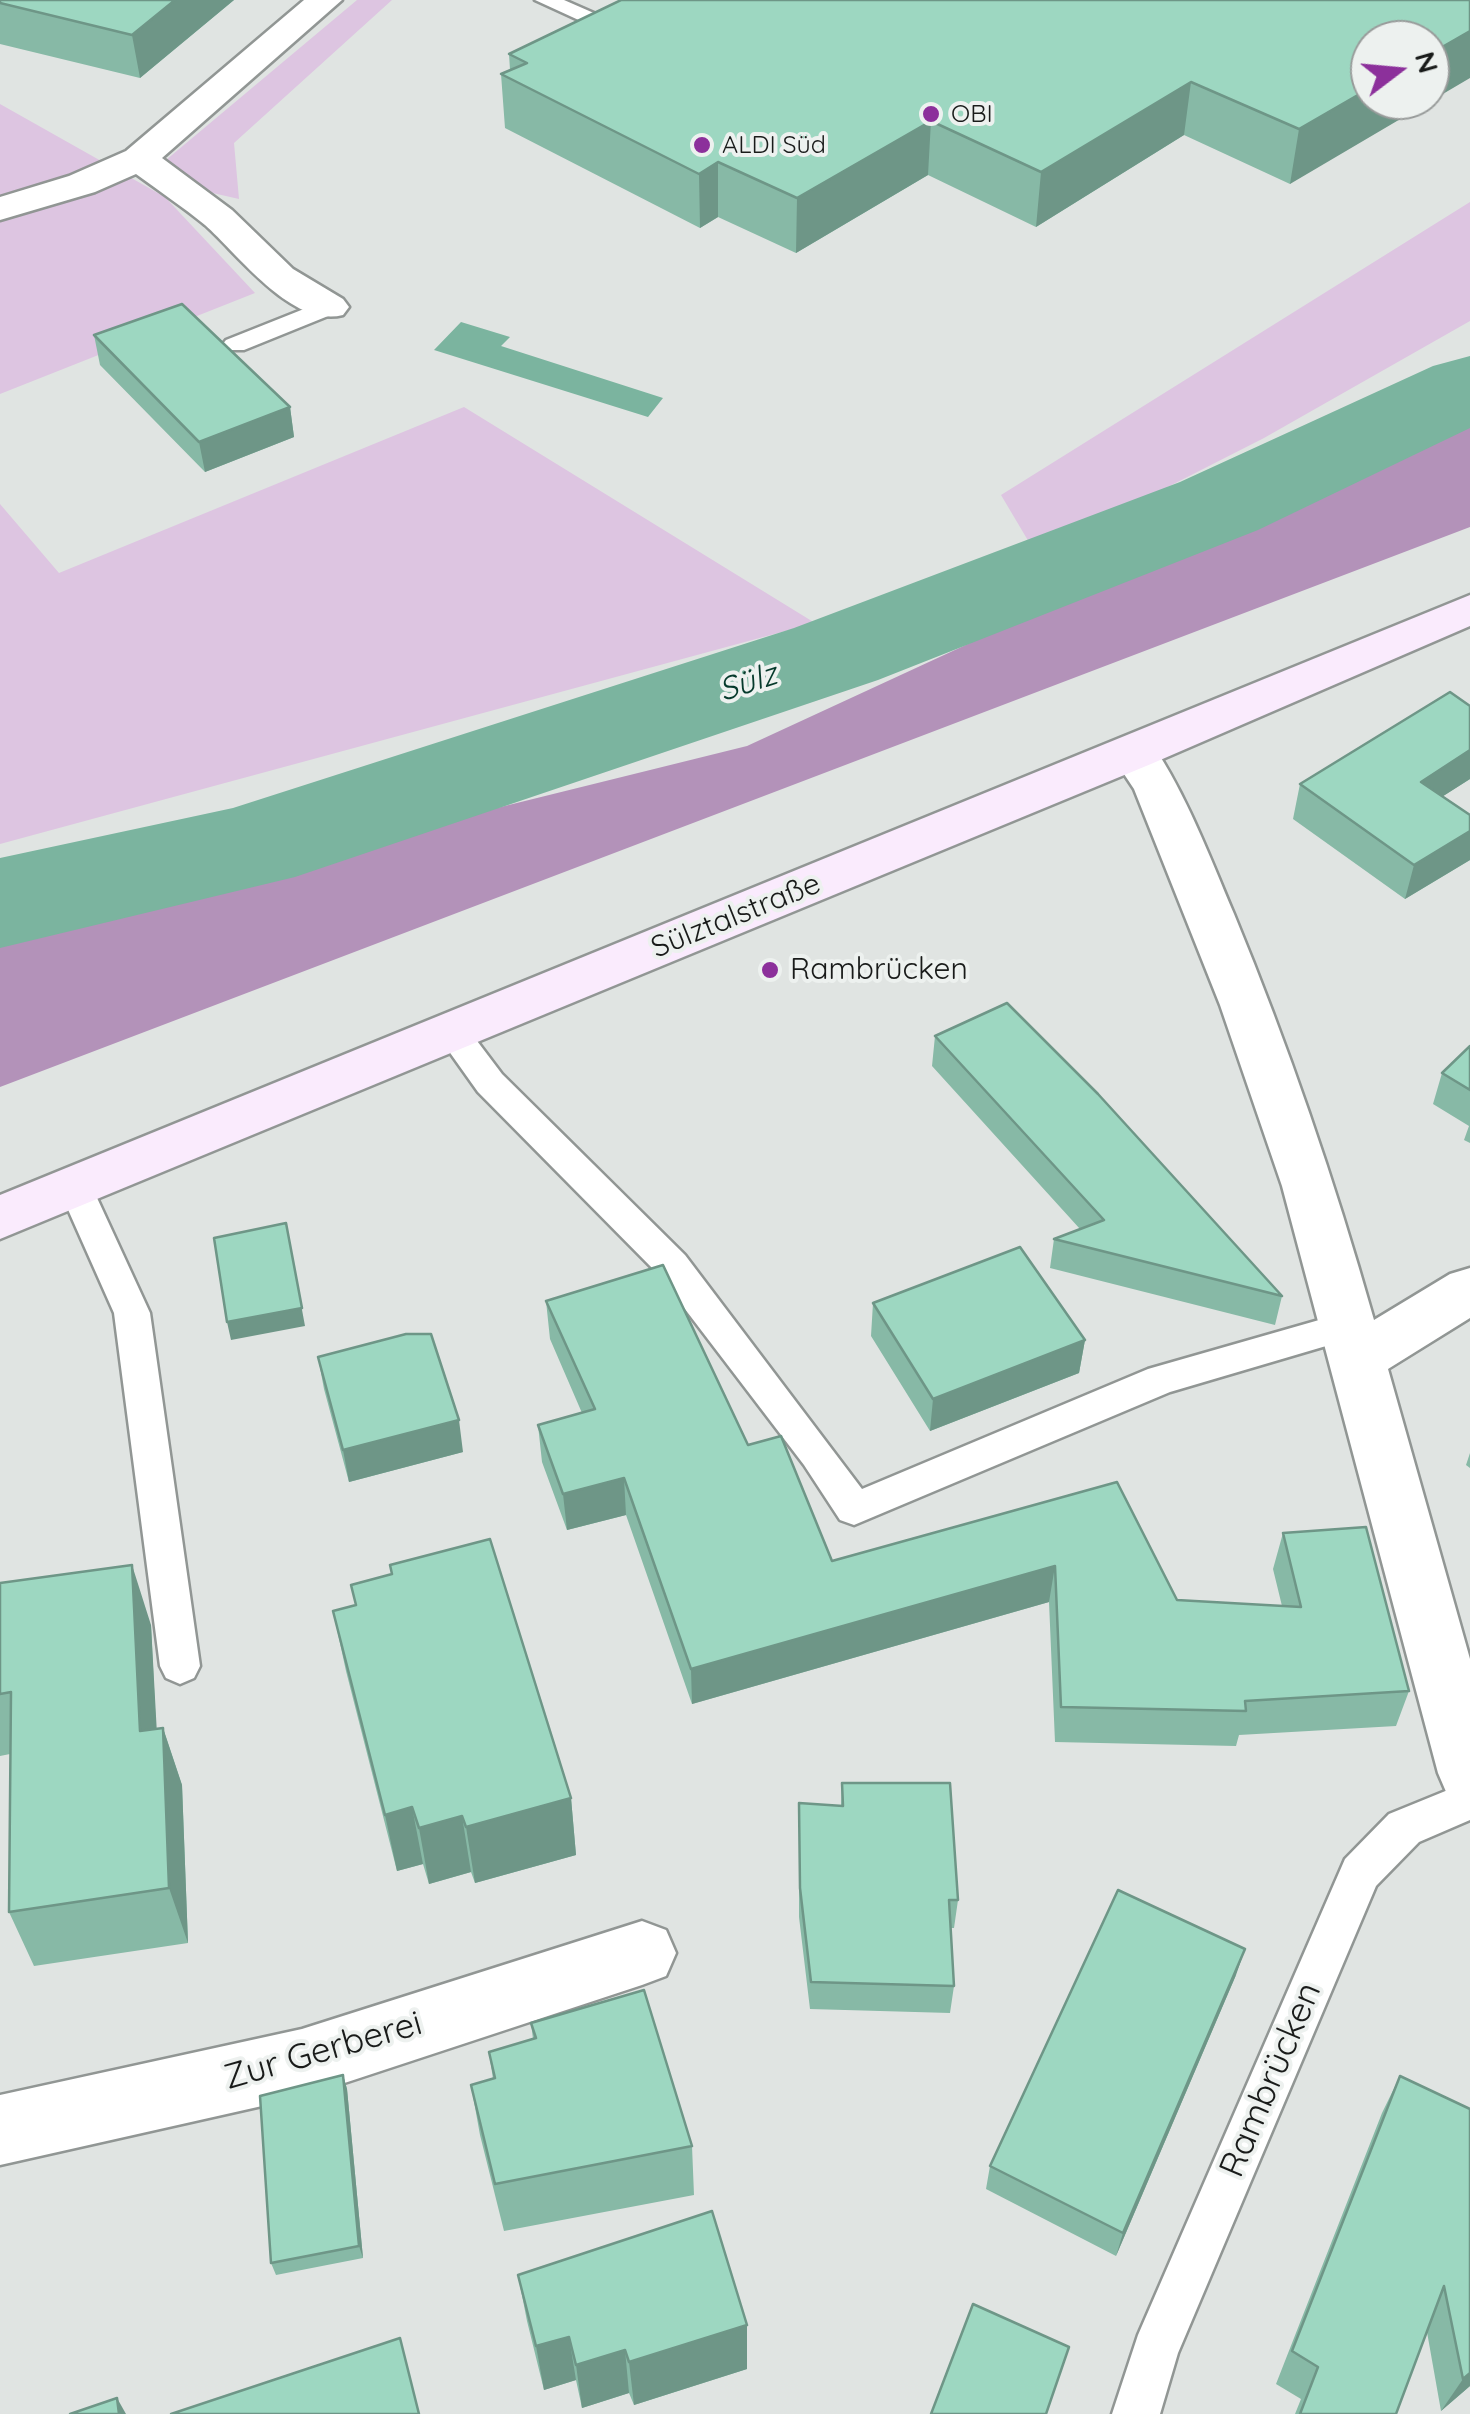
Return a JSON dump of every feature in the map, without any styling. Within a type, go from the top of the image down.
[{"type":"main road","name":"Sülztalstraße","points":[[0,1218],[1134,753],[1470,609]]},
{"type":"street","points":[[0,209],[82,184],[138,159],[324,0]]},
{"type":"street","points":[[138,159],[220,218],[280,277],[329,307]]},
{"type":"street","points":[[1134,753],[1157,788],[1246,1005],[1308,1186],[1470,1772]]},
{"type":"street","points":[[1352,1343],[1470,1290]]},
{"type":"street","name":"Zur Gerberei","points":[[0,2130],[302,2063],[642,1953]]},
{"type":"lane","points":[[546,0],[620,32],[681,0]]},
{"type":"lane","points":[[234,345],[329,307]]},
{"type":"lane","points":[[453,1033],[490,1083],[672,1265],[854,1509],[1160,1380],[1352,1343]]},
{"type":"lane","points":[[76,1187],[132,1313],[180,1666]]},
{"type":"lane","name":"Rambrücken","points":[[1136,2414],[1156,2352],[1360,1873],[1404,1828],[1470,1800]]},
{"type":"shaded area","points":[[357,0],[392,0],[234,143],[239,199],[182,186],[166,160]]},
{"type":"shaded area","points":[[0,104],[165,197],[255,293],[0,394]]},
{"type":"shaded area","points":[[1470,202],[1470,321],[1264,438],[1036,554],[1001,495]]},
{"type":"shaded area","points":[[461,322],[510,337],[501,346],[663,398],[648,417],[434,350]]},
{"type":"shaded area","points":[[1470,404],[1470,527],[0,1087],[0,931],[747,746],[1297,492]]},
{"type":"shaded area","points":[[464,407],[815,623],[0,844],[0,504],[59,573]]},
{"type":"building","points":[[0,0],[175,0],[132,35]]},
{"type":"building","name":"OBI","points":[[621,0],[1470,0],[1470,31],[1450,42],[1450,20],[1350,20],[1350,100],[1299,129],[1191,82],[1041,172],[931,121],[797,198],[718,162],[699,174],[501,74],[527,63],[509,54]]},
{"type":"building","points":[[182,304],[290,407],[199,442],[94,335]]},
{"type":"building","points":[[1450,692],[1470,706],[1470,750],[1421,782],[1470,815],[1470,831],[1414,865],[1300,784]]},
{"type":"building","points":[[1007,1003],[1098,1094],[1282,1296],[1054,1239],[1104,1220],[935,1036]]},
{"type":"building","points":[[1470,1046],[1470,1090],[1442,1073]]},
{"type":"building","points":[[286,1223],[302,1308],[227,1322],[214,1238]]},
{"type":"building","points":[[1020,1247],[1085,1340],[933,1399],[873,1303]]},
{"type":"building","points":[[663,1265],[748,1445],[781,1436],[832,1561],[1117,1482],[1177,1600],[1301,1607],[1283,1533],[1366,1527],[1409,1691],[1245,1701],[1246,1711],[1061,1707],[1055,1566],[691,1669],[624,1478],[563,1494],[538,1425],[595,1409],[546,1301]]},
{"type":"building","points":[[406,1334],[431,1334],[459,1420],[343,1450],[318,1357]]},
{"type":"building","points":[[490,1539],[571,1798],[466,1827],[462,1816],[419,1828],[412,1807],[385,1815],[333,1611],[356,1605],[351,1585],[392,1574],[390,1565]]},
{"type":"building","points":[[132,1565],[140,1731],[163,1728],[169,1888],[9,1912],[11,1692],[0,1694],[0,1583]]},
{"type":"building","points":[[842,1783],[950,1783],[958,1900],[949,1900],[954,1986],[811,1982],[800,1888],[799,1803],[843,1806]]},
{"type":"building","points":[[1118,1890],[1245,1949],[1123,2233],[990,2166]]},
{"type":"building","points":[[644,1990],[692,2146],[495,2184],[471,2085],[495,2078],[489,2052],[536,2038],[531,2023]]},
{"type":"building","points":[[343,2075],[359,2246],[271,2263],[260,2096]]},
{"type":"building","points":[[1400,2076],[1470,2109],[1470,2373],[1463,2379],[1444,2286],[1396,2414],[1300,2414],[1318,2367],[1292,2351]]},
{"type":"building","points":[[712,2211],[747,2325],[629,2362],[625,2350],[576,2365],[569,2337],[536,2346],[518,2275]]},
{"type":"building","points":[[973,2304],[1069,2347],[1046,2414],[931,2414]]},
{"type":"building","points":[[400,2338],[419,2414],[171,2414]]},
{"type":"building","points":[[117,2398],[119,2414],[70,2414]]},
{"type":"waterway","name":"Sülz","points":[[0,903],[250,847],[836,654],[1219,506],[1470,388]]},
{"type":"place","name":"OBI","points":[[931,114]]},
{"type":"place","name":"ALDI Süd","points":[[702,145]]},
{"type":"place","name":"Rambrücken","points":[[770,970]]}]
